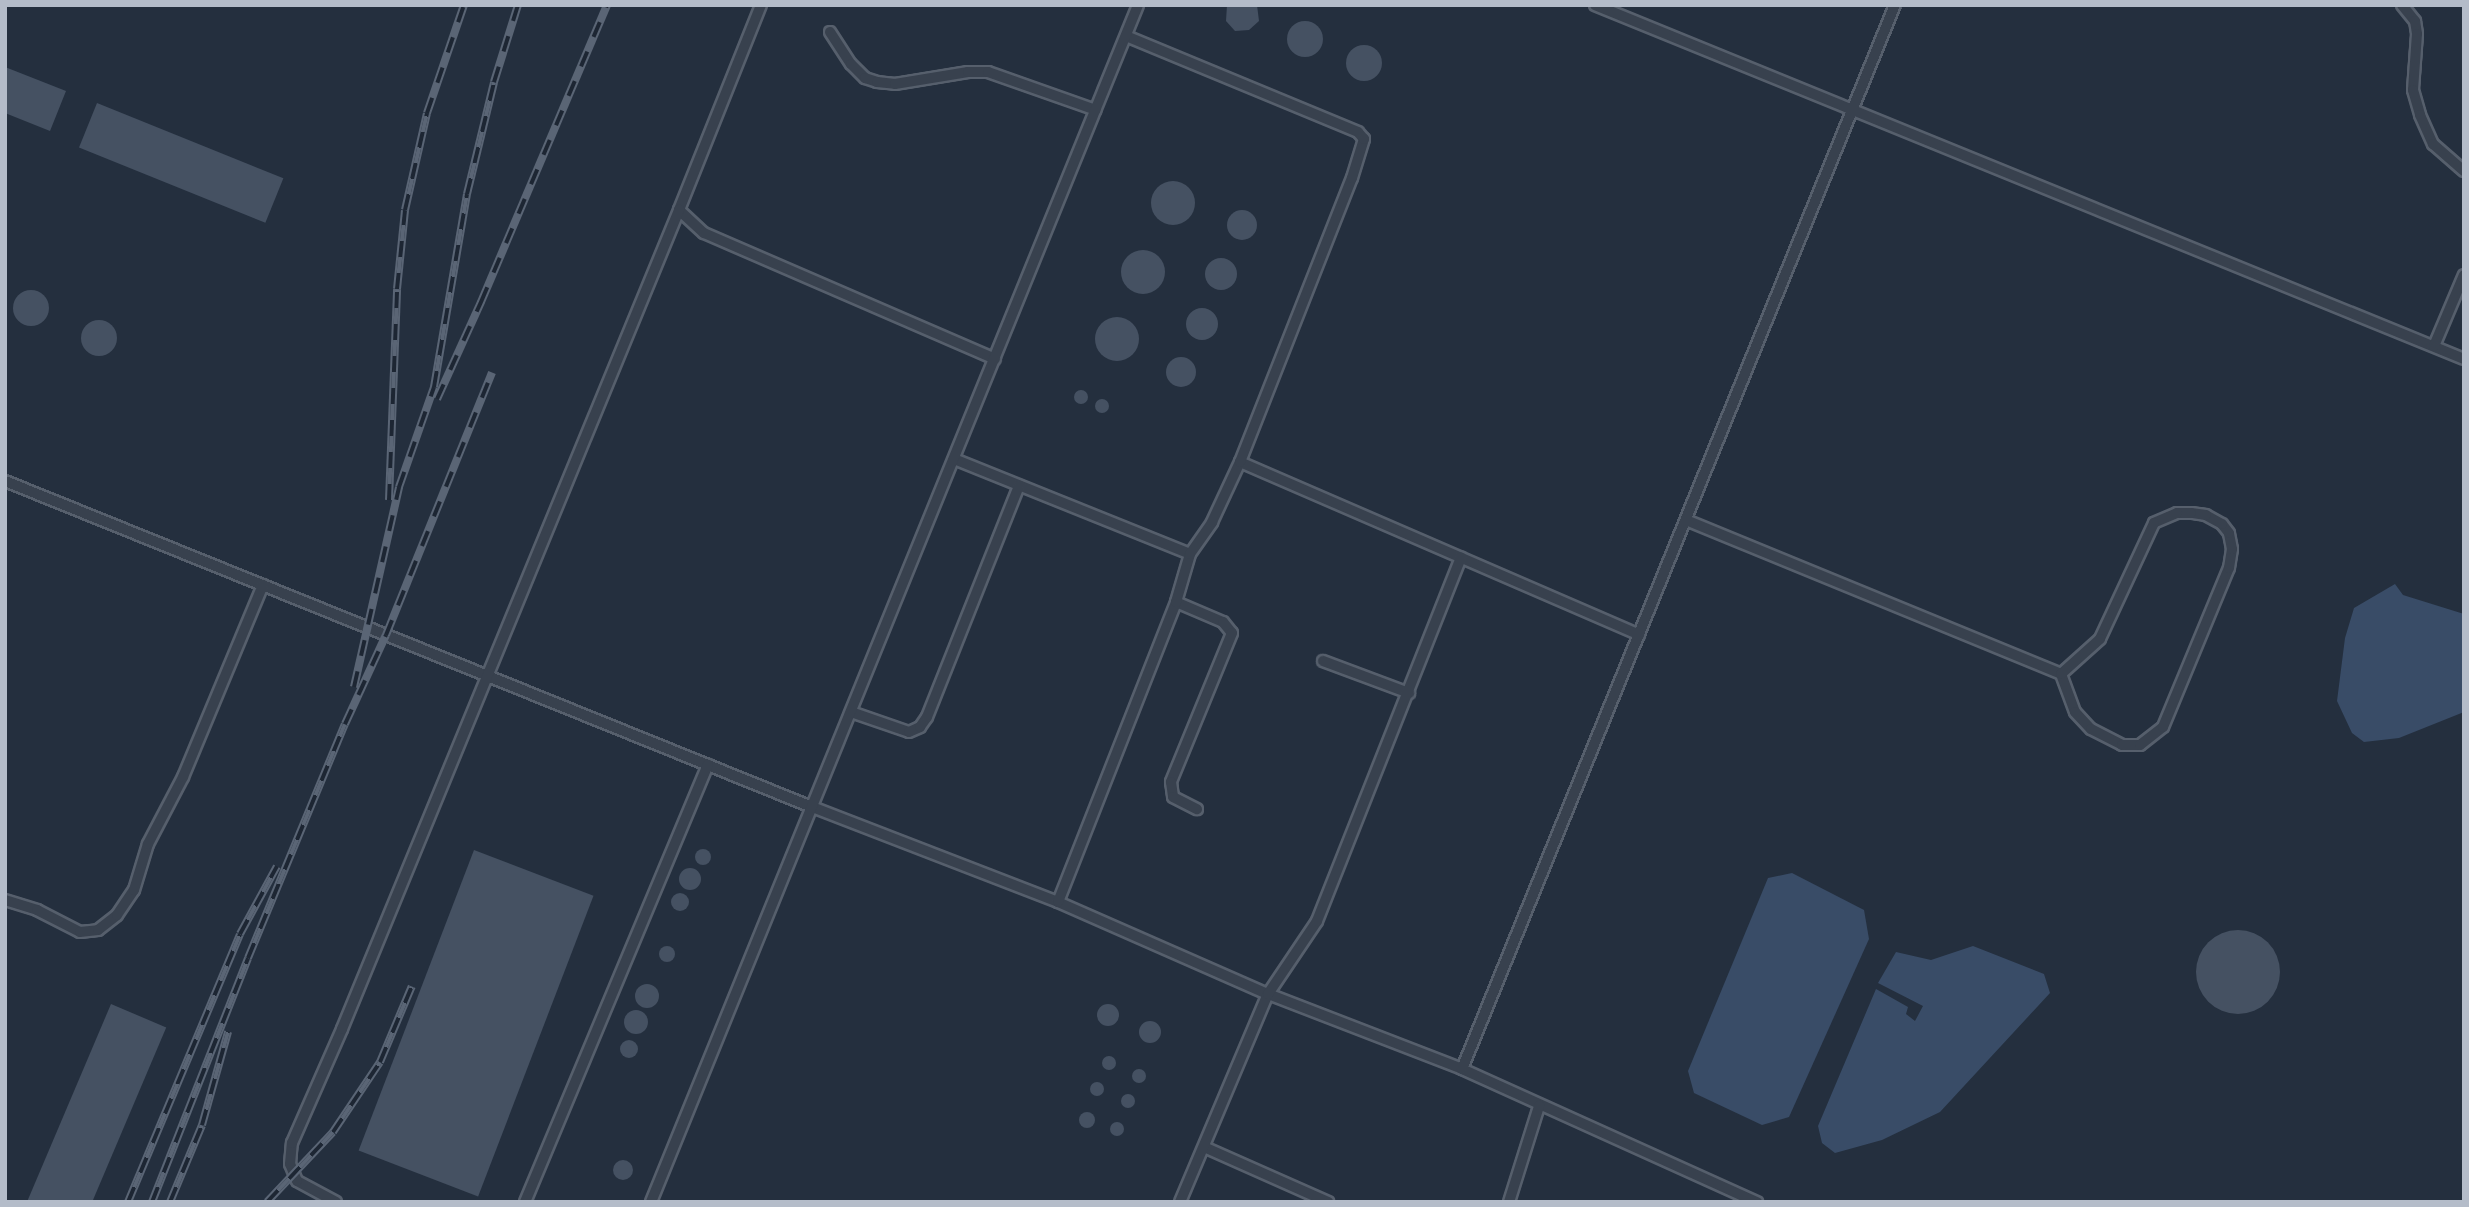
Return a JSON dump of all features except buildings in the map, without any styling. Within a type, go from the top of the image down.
[{"type":"lane","points":[[335,1202],[296,1181],[290,1164],[292,1143],[342,1029],[761,5]]},
{"type":"lane","points":[[652,1202],[1138,5]]},
{"type":"lane","points":[[1595,5],[2464,359]]},
{"type":"lane","points":[[1462,1069],[1895,5]]},
{"type":"lane","points":[[2402,5],[2414,21],[2417,34],[2413,90],[2420,115],[2433,144],[2464,171]]},
{"type":"lane","points":[[830,32],[851,64],[865,78],[877,82],[895,84],[968,72],[988,72],[1096,110]]},
{"type":"lane","points":[[1058,902],[1176,602],[1190,554],[1212,522],[1240,462],[1352,177],[1364,139],[1358,132],[1126,36]]},
{"type":"lane","points":[[679,210],[704,233],[995,359]]},
{"type":"lane","points":[[2434,346],[2464,275]]},
{"type":"lane","points":[[954,459],[1190,554]]},
{"type":"lane","points":[[1240,462],[1639,635]]},
{"type":"lane","points":[[5,481],[812,807],[1058,902],[1268,994],[1462,1069],[1757,1202]]},
{"type":"lane","points":[[851,712],[909,732],[920,727],[928,717],[1019,486]]},
{"type":"lane","points":[[1686,520],[2062,674],[2075,712],[2091,729],[2122,745],[2140,745],[2163,727],[2229,568],[2232,549],[2229,533],[2222,524],[2206,515],[2190,513],[2177,513],[2154,523],[2100,639],[2062,674]]},
{"type":"lane","points":[[1181,1202],[1268,994],[1317,921],[1461,558]]},
{"type":"lane","points":[[5,900],[37,910],[80,932],[97,930],[117,915],[134,890],[148,844],[183,777],[263,585]]},
{"type":"lane","points":[[1176,602],[1223,622],[1231,633],[1171,782],[1173,797],[1197,809]]},
{"type":"lane","points":[[1324,661],[1409,692]]},
{"type":"lane","points":[[524,1202],[708,765]]},
{"type":"lane","points":[[1510,1202],[1539,1106]]},
{"type":"lane","points":[[1204,1147],[1328,1202]]},
{"type":"water","points":[[2395,584],[2403,595],[2464,614],[2464,712],[2399,738],[2364,742],[2352,733],[2337,701],[2345,638],[2354,608]]},
{"type":"water","points":[[1792,873],[1864,910],[1869,939],[1789,1117],[1762,1125],[1694,1093],[1688,1071],[1768,878]]},
{"type":"water","points":[[1973,946],[2044,974],[2050,993],[1940,1112],[1882,1140],[1835,1153],[1822,1143],[1818,1126],[1876,989],[1908,1007],[1906,1014],[1915,1021],[1923,1006],[1878,983],[1896,952],[1931,960]]},
{"type":"railway","points":[[389,500],[397,289],[405,210],[427,113],[464,5]]},
{"type":"railway","points":[[354,687],[399,487],[434,387],[467,194],[494,82],[518,5]]},
{"type":"railway","points":[[437,399],[607,5]]},
{"type":"railway","points":[[152,1202],[248,958],[345,724],[386,635],[492,373]]},
{"type":"railway","points":[[128,1202],[240,934],[277,866]]},
{"type":"railway","points":[[267,1202],[333,1132],[380,1062],[412,986]]},
{"type":"railway","points":[[170,1202],[202,1125],[228,1032]]}]
